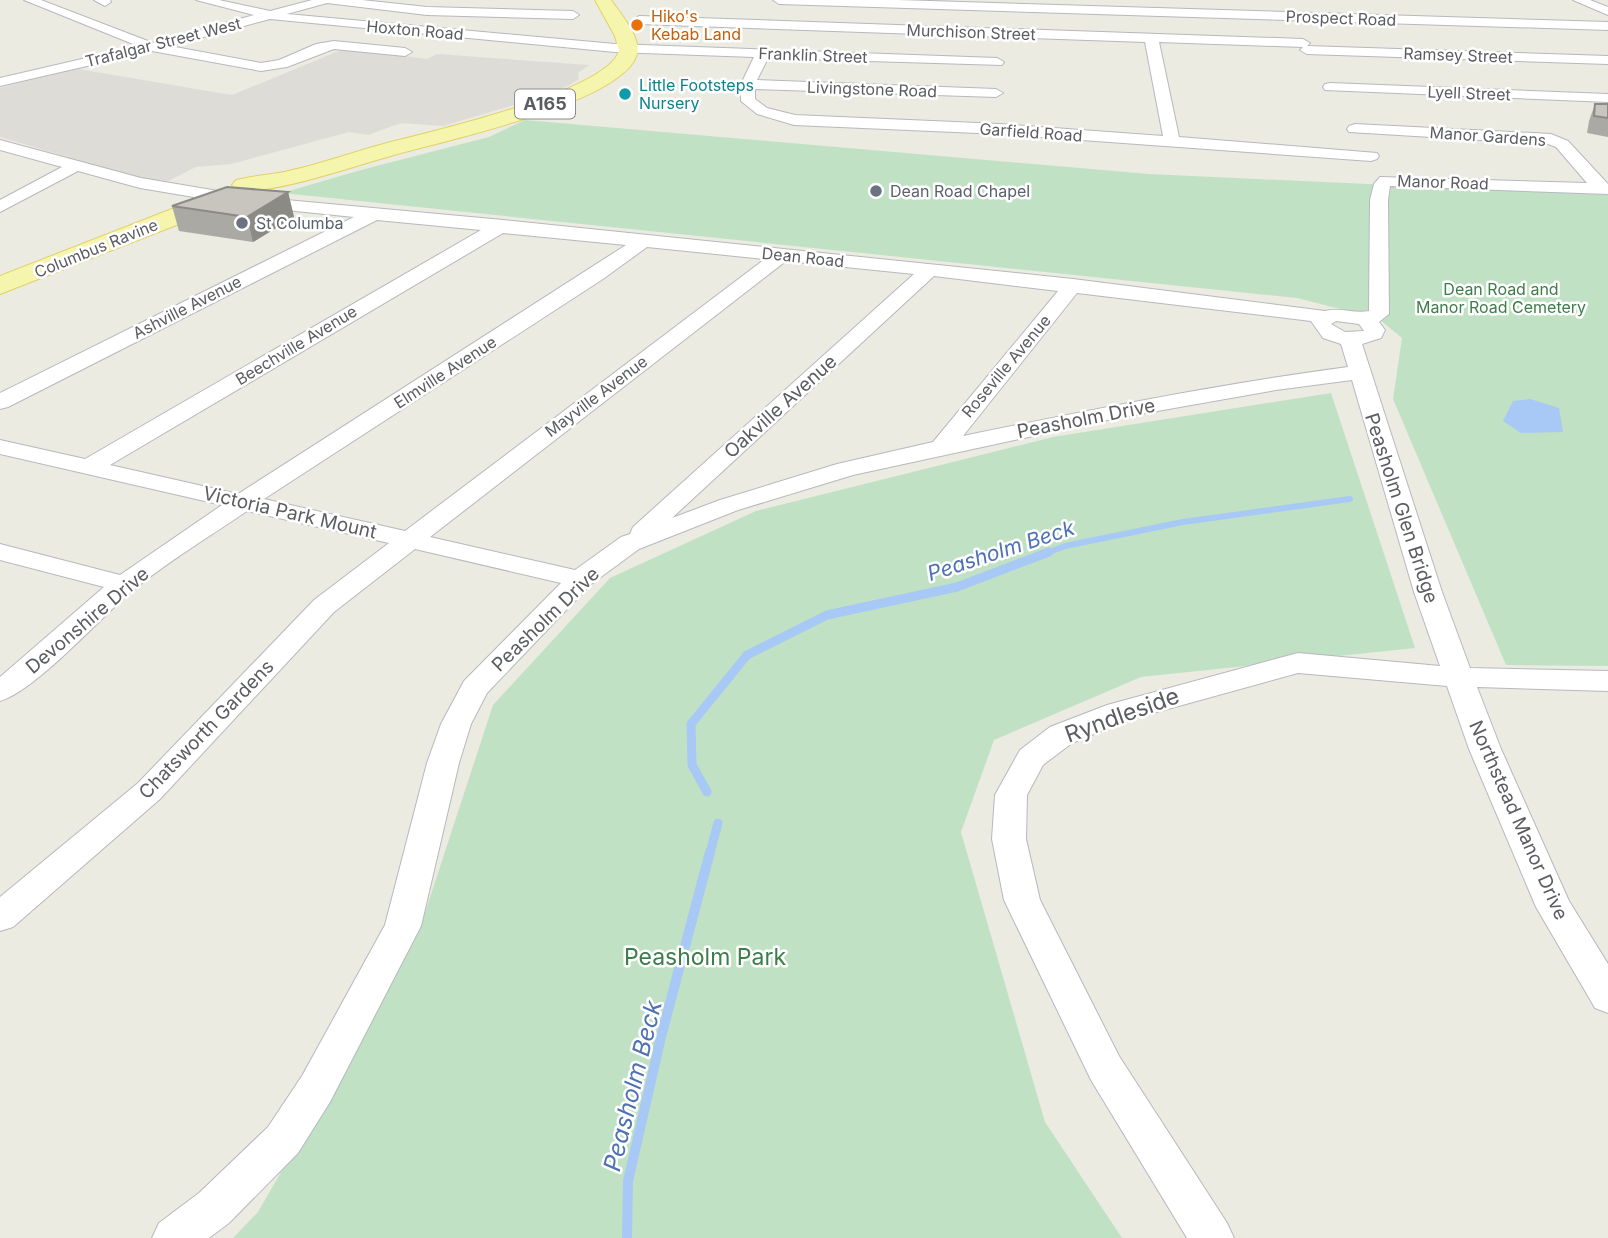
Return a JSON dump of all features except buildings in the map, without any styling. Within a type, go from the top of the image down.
[{"type":"main road","points":[[602,1],[616,20],[622,48]]},
{"type":"main road","name":"A165","points":[[244,195],[289,179],[522,111],[579,90],[613,72],[626,58],[622,48]]},
{"type":"main road","name":"Columbus Ravine","points":[[0,286],[96,246],[188,200],[244,195]]},
{"type":"street","points":[[30,0],[152,47],[261,67],[282,64],[321,47],[334,45],[405,52]]},
{"type":"street","name":"Hoxton Road","points":[[202,0],[265,16],[622,48]]},
{"type":"street","points":[[327,0],[412,10],[573,15]]},
{"type":"street","name":"Trafalgar Street West","points":[[0,82],[152,47],[327,0]]},
{"type":"street","name":"Prospect Road","points":[[779,0],[999,4],[1608,26]]},
{"type":"street","points":[[1579,0],[1608,11]]},
{"type":"street","points":[[996,94],[999,4]]},
{"type":"street","points":[[1287,16],[1305,46]]},
{"type":"street","name":"Murchison Street","points":[[639,20],[691,17],[1305,46]]},
{"type":"street","points":[[1151,38],[1172,141]]},
{"type":"street","name":"Ramsey Street","points":[[1305,46],[1608,60]]},
{"type":"street","name":"Lyell Street","points":[[1305,46],[1328,83],[1608,98]]},
{"type":"street","name":"Franklin Street","points":[[622,48],[763,53],[996,94]]},
{"type":"street","points":[[748,84],[763,53]]},
{"type":"street","name":"Garfield Road","points":[[748,84],[746,97],[751,104],[782,117],[820,122],[996,94],[1172,141],[1371,156]]},
{"type":"street","name":"Livingstone Road","points":[[748,84],[996,94]]},
{"type":"street","name":"Manor Gardens","points":[[1371,156],[1352,124],[1550,139],[1562,144],[1605,189]]},
{"type":"street","points":[[0,145],[188,200]]},
{"type":"street","points":[[1371,156],[1386,181]]},
{"type":"street","points":[[0,207],[74,167]]},
{"type":"street","name":"Manor Road","points":[[1350,339],[1374,334],[1373,325],[1366,320],[1379,314],[1379,200],[1382,184],[1386,181],[1605,189]]},
{"type":"street","name":"Dean Road","points":[[244,195],[374,215],[503,225],[1073,285],[1325,317]]},
{"type":"street","name":"Ashville Avenue","points":[[0,402],[374,215]]},
{"type":"street","name":"Beechville Avenue","points":[[91,467],[503,225]]},
{"type":"street","name":"Elmville Avenue","points":[[244,501],[596,275],[645,240]]},
{"type":"street","name":"Mayville Avenue","points":[[410,538],[782,255]]},
{"type":"street","name":"Oakville Avenue","points":[[630,543],[930,270]]},
{"type":"street","name":"Roseville Avenue","points":[[941,447],[1073,285]]},
{"type":"street","points":[[1350,339],[1338,337],[1322,328],[1320,323],[1325,317],[1343,315],[1366,320]]},
{"type":"street","name":"Peasholm Glen Bridge","points":[[1350,339],[1367,401],[1458,677]]},
{"type":"street","name":"Peasholm Drive","points":[[174,1238],[214,1208],[283,1140],[316,1089],[403,926],[443,763],[456,724],[475,688],[580,579],[630,543],[729,505],[813,478],[941,447],[1214,393],[1361,372]]},
{"type":"street","name":"Victoria Park Mount","points":[[0,447],[410,538],[580,579]]},
{"type":"street","name":"Devonshire Drive","points":[[0,691],[21,676],[124,584],[244,501]]},
{"type":"street","name":"Chatsworth Gardens","points":[[0,917],[149,791],[324,606],[410,538]]},
{"type":"street","points":[[0,552],[124,584]]},
{"type":"street","name":"Ryndleside","points":[[1212,1238],[1105,1068],[1022,900],[1009,839],[1011,795],[1031,758],[1061,736],[1118,712],[1298,663],[1458,677],[1608,681]]},
{"type":"street","name":"Northstead Manor Drive","points":[[1458,677],[1511,811],[1555,907],[1608,997]]},
{"type":"shaded area","points":[[346,48],[427,59],[437,54],[589,65],[578,73],[579,79],[568,86],[541,97],[443,126],[401,123],[368,135],[349,132],[231,164],[196,167],[166,182],[132,176],[0,137],[0,88],[10,85],[78,69],[232,95]]},
{"type":"green space","name":"Dean Road and Manor Road Cemetery","points":[[525,120],[1149,174],[1608,195],[1608,666],[1506,665],[1393,399],[1402,338],[1379,319],[1297,298],[282,193],[489,137]]},
{"type":"green space","name":"Peasholm Park","points":[[1331,393],[1415,648],[1141,677],[994,740],[961,832],[1045,1122],[1122,1238],[233,1238],[258,1212],[418,934],[493,705],[610,578],[756,511],[1053,437]]},
{"type":"water","points":[[1530,399],[1559,408],[1563,432],[1521,433],[1503,421],[1513,401]]},
{"type":"waterway","name":"Peasholm Beck","points":[[1044,554],[1065,546],[1183,522],[1350,499]]},
{"type":"waterway","name":"Peasholm Beck","points":[[707,792],[692,765],[691,724],[747,655],[827,615],[957,587],[1049,552]]},
{"type":"waterway","name":"Peasholm Beck","points":[[710,853],[718,823]]},
{"type":"waterway","name":"Peasholm Beck","points":[[627,1238],[628,1181],[661,1037],[710,852]]},
{"type":"place","name":"Hiko's Kebab Land","points":[[637,25]]},
{"type":"place","name":"Little Footsteps Nursery","points":[[625,94]]},
{"type":"place","name":"Dean Road Chapel","points":[[876,191]]},
{"type":"place","name":"St Columba","points":[[242,223]]}]
